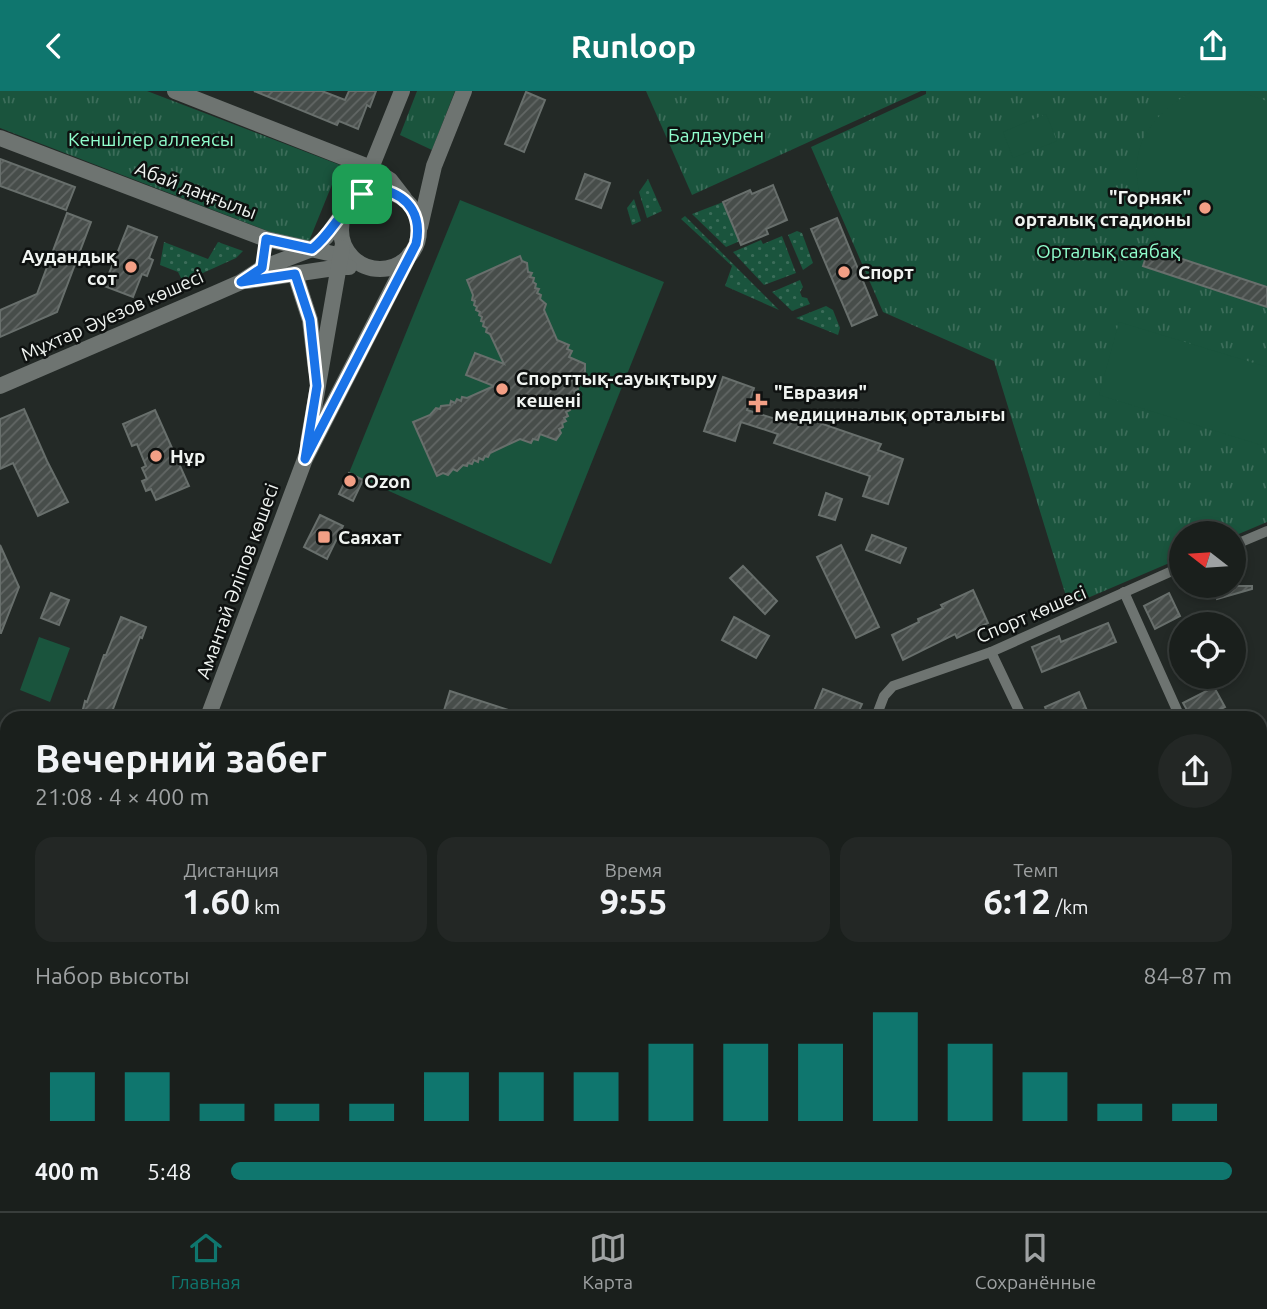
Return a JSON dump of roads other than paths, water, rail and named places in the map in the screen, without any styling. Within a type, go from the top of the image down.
[{"type":"main road","points":[[175,91],[371,168],[390,180],[412,208],[418,220],[419,232]]},
{"type":"main road","name":"Мұхтар Әуезов көшесі","points":[[0,386],[241,282],[262,268],[312,249],[326,237],[349,206],[371,168],[402,91]]},
{"type":"main road","points":[[404,198],[384,190],[362,194],[349,206],[340,233],[342,255],[373,269],[393,267],[411,254],[419,232],[433,166],[464,91]]},
{"type":"main road","name":"Абай даңғылы","points":[[0,138],[266,239],[342,255]]},
{"type":"main road","points":[[262,268],[266,239]]},
{"type":"main road","name":"Амантай Әліпов көшесі","points":[[210,711],[305,459],[411,254]]},
{"type":"main road","name":"Мұхтар Әуезов көшесі","points":[[241,282],[295,274],[342,255],[373,269]]},
{"type":"main road","name":"Амантай Әліпов көшесі","points":[[305,459],[342,255]]},
{"type":"main road","points":[[295,274],[310,320],[317,386]]},
{"type":"street","points":[[1246,540],[1267,531]]},
{"type":"street","name":"Спорт көшесі","points":[[878,711],[884,696],[893,686],[991,652],[1169,573]]},
{"type":"street","points":[[1124,592],[1177,711]]},
{"type":"street","points":[[991,652],[1018,711]]},
{"type":"place","name":"\"Горняк\" орталық стадионы","points":[[1205,208]]},
{"type":"place","name":"Аудандық сот","points":[[131,267]]},
{"type":"place","name":"Спорт","points":[[844,272]]},
{"type":"place","name":"Спорттық-сауықтыру кешені","points":[[502,389]]},
{"type":"place","name":"\"Евразия\" медициналық орталығы","points":[[758,403]]},
{"type":"place","name":"Нұр","points":[[156,456]]},
{"type":"place","name":"Ozon","points":[[350,481]]},
{"type":"place","name":"Саяхат","points":[[324,537]]},
{"type":"park label","name":"Балдәурен","points":[[716,135]]},
{"type":"park label","name":"Кеншілер аллеясы","points":[[151,139]]},
{"type":"park label","name":"Орталық саябақ","points":[[1108,251]]}]
